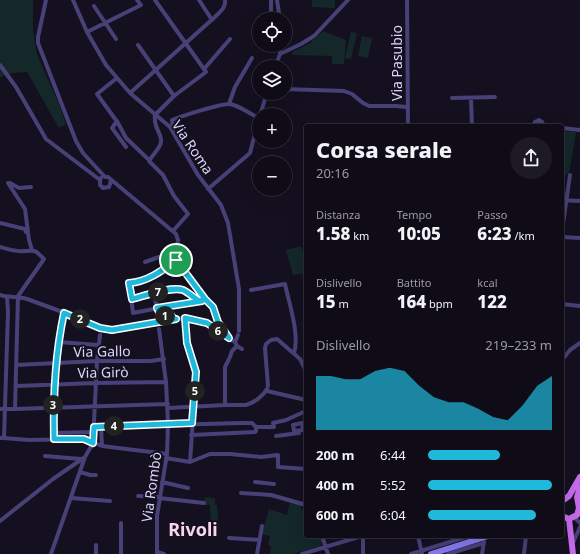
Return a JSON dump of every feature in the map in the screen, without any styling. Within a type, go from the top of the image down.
[{"type":"main road","points":[[565,499],[580,478]]},
{"type":"main road","points":[[573,554],[572,545],[575,518],[579,508],[580,487]]},
{"type":"main road","points":[[565,499],[573,499],[579,504]]},
{"type":"main road","points":[[564,516],[575,518]]},
{"type":"main road","points":[[431,554],[485,539]]},
{"type":"street","points":[[46,0],[38,39],[40,49],[76,141],[83,153],[105,177],[108,177],[111,181],[124,190],[177,236],[176,258],[205,299],[213,307],[218,322],[229,338]]},
{"type":"street","name":"Via Roma","points":[[73,0],[87,32],[106,65],[130,93],[170,127],[198,175],[221,205],[228,223],[239,289],[239,333],[236,344],[225,367],[225,405]]},
{"type":"street","points":[[87,32],[141,5],[137,0]]},
{"type":"street","points":[[155,0],[205,70]]},
{"type":"street","points":[[199,0],[212,20]]},
{"type":"street","points":[[130,93],[212,20],[223,9],[226,3],[225,0]]},
{"type":"street","points":[[270,12],[271,0]]},
{"type":"street","points":[[277,0],[279,12]]},
{"type":"street","points":[[278,60],[280,54],[302,44],[314,36],[348,0]]},
{"type":"street","name":"Via Pasubio","points":[[407,0],[408,124]]},
{"type":"street","points":[[94,6],[116,39]]},
{"type":"street","points":[[173,232],[188,214],[174,196],[163,175],[149,161],[161,144],[160,136],[155,126],[155,115],[174,96],[205,70],[230,39]]},
{"type":"street","points":[[138,45],[174,96]]},
{"type":"street","points":[[229,104],[234,88],[252,58]]},
{"type":"street","points":[[0,65],[16,87],[46,139],[100,180],[100,185],[105,189],[109,187],[111,181]]},
{"type":"street","points":[[117,78],[97,94],[117,121],[126,138],[147,158]]},
{"type":"street","points":[[292,89],[344,90],[352,94],[362,103],[369,106],[407,107]]},
{"type":"street","points":[[452,98],[496,97]]},
{"type":"street","points":[[471,98],[472,124]]},
{"type":"street","points":[[173,131],[172,120],[196,112],[229,104],[252,113]]},
{"type":"street","points":[[534,124],[539,120],[543,124]]},
{"type":"street","points":[[117,121],[112,128],[126,147]]},
{"type":"street","points":[[564,128],[580,130]]},
{"type":"street","points":[[208,189],[250,153],[252,145]]},
{"type":"street","points":[[570,175],[564,200],[580,201]]},
{"type":"street","points":[[100,180],[105,177]]},
{"type":"street","points":[[30,250],[25,209],[8,183],[19,188],[31,187]]},
{"type":"street","points":[[0,223],[25,229],[30,250]]},
{"type":"street","points":[[564,237],[580,238]]},
{"type":"street","points":[[0,247],[23,252],[30,250],[37,252],[44,259],[18,296],[16,409]]},
{"type":"street","points":[[145,262],[162,256],[176,258]]},
{"type":"street","points":[[176,258],[153,276],[141,281],[129,283],[133,313],[205,299]]},
{"type":"street","points":[[252,290],[285,284],[295,334],[296,347],[294,353]]},
{"type":"street","points":[[132,299],[168,290],[179,289],[184,290],[199,301]]},
{"type":"street","points":[[153,294],[161,316],[171,315],[176,319]]},
{"type":"street","points":[[3,296],[18,296],[100,328],[112,330],[185,318],[207,323],[242,349]]},
{"type":"street","points":[[0,302],[3,296]]},
{"type":"street","points":[[3,296],[8,312],[4,438],[29,440],[84,439],[102,446],[167,456],[190,462],[210,454],[261,457],[278,455],[278,467],[304,469]]},
{"type":"street","points":[[564,304],[580,306]]},
{"type":"street","points":[[54,439],[53,408],[55,364],[64,313]]},
{"type":"street","points":[[185,318],[187,343],[196,372],[190,462]]},
{"type":"street","name":"Via Rombò","points":[[159,329],[164,359],[168,424],[167,456],[159,497],[156,527],[157,553],[164,554]]},
{"type":"street","points":[[0,521],[53,479],[83,458],[93,443],[94,406],[100,335]]},
{"type":"street","points":[[0,408],[16,409],[94,406],[194,407],[250,405],[266,390],[266,344],[277,339],[300,359],[304,367]]},
{"type":"street","points":[[58,342],[98,345]]},
{"type":"street","points":[[564,358],[580,343]]},
{"type":"street","points":[[300,359],[304,358]]},
{"type":"street","name":"Via Gallo","points":[[16,365],[97,361],[151,361],[164,359]]},
{"type":"street","name":"Via Girò","points":[[16,386],[166,382]]},
{"type":"street","points":[[266,390],[304,400]]},
{"type":"street","points":[[256,427],[274,425],[304,412]]},
{"type":"street","points":[[54,433],[93,429],[101,426],[192,423],[253,423],[256,427]]},
{"type":"street","points":[[101,426],[102,446]]},
{"type":"street","points":[[192,435],[250,433],[256,432],[256,427]]},
{"type":"street","points":[[276,436],[300,433]]},
{"type":"street","points":[[45,456],[83,458]]},
{"type":"street","points":[[51,554],[80,472],[83,458]]},
{"type":"street","points":[[80,472],[96,475]]},
{"type":"street","points":[[162,482],[188,488]]},
{"type":"street","points":[[256,482],[274,484]]},
{"type":"street","points":[[241,493],[271,496],[304,504]]},
{"type":"street","points":[[138,496],[159,497],[204,503]]},
{"type":"street","points":[[71,498],[110,501]]},
{"type":"street","points":[[575,518],[580,523]]},
{"type":"street","points":[[121,523],[121,554]]},
{"type":"street","points":[[258,554],[262,526]]},
{"type":"street","points":[[572,545],[580,527]]},
{"type":"street","points":[[228,538],[260,540]]},
{"type":"street","points":[[323,538],[328,554]]},
{"type":"street","points":[[302,554],[355,538]]},
{"type":"street","points":[[362,538],[363,554]]},
{"type":"street","points":[[418,538],[422,552]]},
{"type":"street","points":[[411,554],[422,552],[462,538]]},
{"type":"street","points":[[524,554],[526,538]]},
{"type":"street","points":[[448,554],[485,539]]},
{"type":"street","points":[[482,554],[485,539]]},
{"type":"street","points":[[96,545],[96,554]]},
{"type":"green space","points":[[0,0],[33,0],[33,30],[37,54],[66,124],[59,128],[27,72],[13,73],[0,77]]},
{"type":"green space","points":[[312,0],[335,0],[335,8],[312,7]]},
{"type":"green space","points":[[323,31],[346,40],[344,64],[332,64],[332,56],[293,55],[292,52],[310,43]]},
{"type":"green space","points":[[351,32],[357,33],[351,59],[345,58]]},
{"type":"green space","points":[[362,36],[372,38],[368,58],[358,56]]},
{"type":"green space","points":[[564,131],[576,132],[569,174],[566,174],[564,187]]},
{"type":"green space","points":[[301,246],[304,257],[304,273],[293,275],[286,250]]},
{"type":"green space","points":[[205,497],[215,498],[219,528],[217,532],[211,532],[210,505],[205,505]]},
{"type":"green space","points":[[290,502],[301,504],[301,509],[304,510],[304,538],[323,538],[320,546],[293,554],[270,554],[271,546],[268,545],[270,536],[262,534],[269,509],[287,515]]},
{"type":"district","name":"Rivoli","points":[[193,529]]},
{"type":"route","points":[[176,260],[153,276],[141,281],[129,283],[132,299],[168,290],[179,289],[184,290],[199,301],[205,299],[215,310],[218,322],[229,338],[222,335],[207,323],[185,318],[187,343],[192,354],[193,365],[196,372],[192,423],[94,427],[93,443],[84,439],[54,439],[53,408],[55,364],[64,313],[100,328],[112,330],[176,319],[171,315],[161,316],[157,308],[194,301],[199,301],[202,301],[205,299],[176,260]]}]
